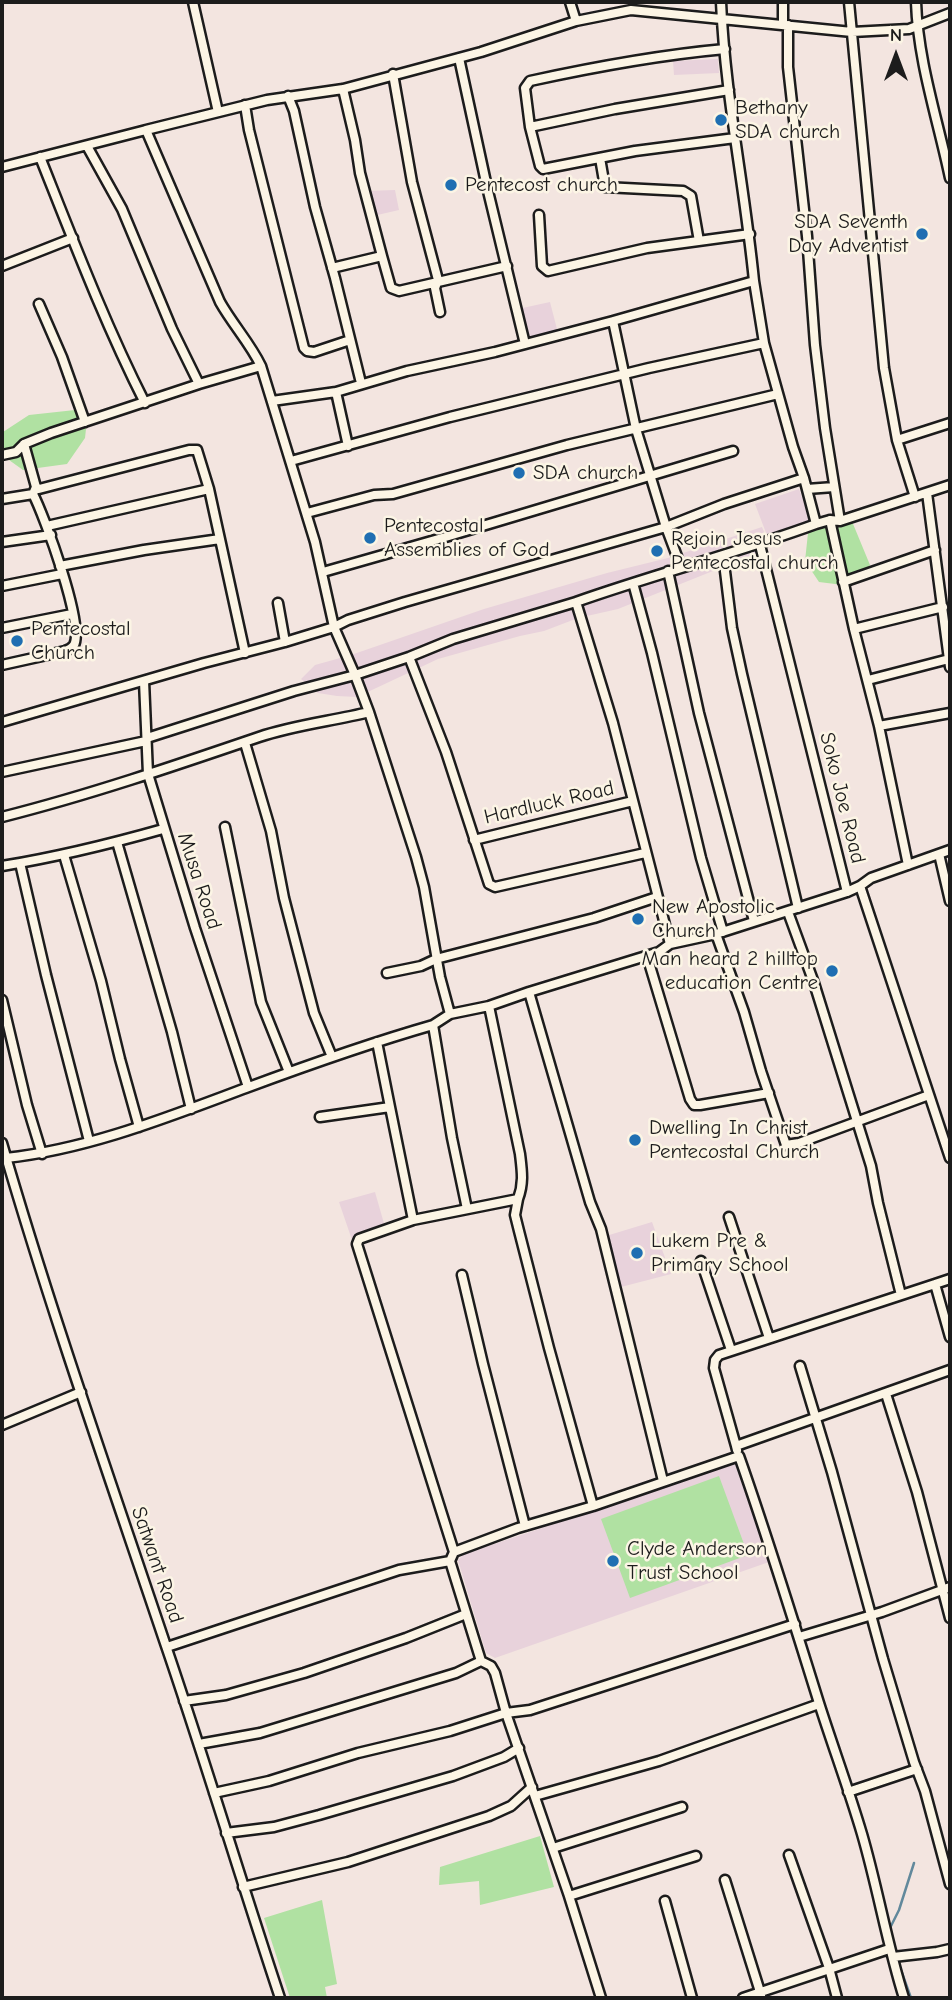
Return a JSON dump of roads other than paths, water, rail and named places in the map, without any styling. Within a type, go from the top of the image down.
[{"type":"street","points":[[193,2],[218,112]]},
{"type":"street","points":[[570,2],[576,21]]},
{"type":"street","points":[[721,2],[735,138],[764,343],[816,524]]},
{"type":"street","points":[[783,2],[807,236],[815,345],[840,521]]},
{"type":"street","points":[[849,2],[884,368],[897,440],[915,497]]},
{"type":"street","points":[[916,2],[917,26],[925,70],[950,178]]},
{"type":"street","points":[[2,167],[244,105],[343,89],[459,58],[630,6],[653,6],[722,18],[852,32],[882,32],[917,26],[950,13]]},
{"type":"street","points":[[725,49],[614,63],[530,81],[525,88],[530,127],[543,169],[635,151],[735,138]]},
{"type":"street","points":[[459,58],[525,344]]},
{"type":"street","points":[[393,74],[412,182],[438,281],[435,288],[440,312]]},
{"type":"street","points":[[343,89],[360,173],[391,288],[395,291],[410,289],[506,265]]},
{"type":"street","points":[[530,127],[615,109],[729,90]]},
{"type":"street","points":[[288,96],[294,111],[315,207],[361,383]]},
{"type":"street","points":[[244,105],[304,348],[314,352],[350,340]]},
{"type":"street","points":[[146,130],[220,302],[261,366],[307,513],[334,627],[369,712],[416,857],[450,1014]]},
{"type":"street","points":[[87,146],[122,209],[172,329],[200,384]]},
{"type":"street","points":[[40,158],[127,367],[145,403]]},
{"type":"street","points":[[600,158],[605,187],[683,191],[691,196],[699,241]]},
{"type":"street","points":[[540,215],[542,265],[544,270],[548,271],[647,248],[750,234]]},
{"type":"street","points":[[2,266],[73,238]]},
{"type":"street","points":[[332,268],[382,256]]},
{"type":"street","points":[[272,401],[336,392],[361,383],[613,321],[754,281]]},
{"type":"street","points":[[39,304],[62,356],[85,422]]},
{"type":"street","points":[[613,321],[636,429],[681,567]]},
{"type":"street","points":[[290,461],[450,417],[764,343]]},
{"type":"street","points":[[2,455],[16,452],[24,444],[85,422],[261,366]]},
{"type":"street","points":[[336,392],[348,446]]},
{"type":"street","points":[[307,513],[374,495],[393,494],[567,445],[778,394]]},
{"type":"street","points":[[897,440],[950,423]]},
{"type":"street","points":[[2,665],[70,649],[75,641],[72,614],[61,570],[35,490],[24,444]]},
{"type":"street","points":[[2,499],[194,449],[200,456],[209,489],[245,653]]},
{"type":"street","points":[[323,572],[733,451]]},
{"type":"street","points":[[2,722],[285,642],[405,602],[666,527],[724,504],[804,478]]},
{"type":"street","points":[[2,772],[147,740],[294,691],[355,675],[476,632],[576,602],[668,570],[760,545],[830,520],[840,521],[950,485]]},
{"type":"street","points":[[807,489],[834,487]]},
{"type":"street","points":[[2,542],[209,489]]},
{"type":"street","points":[[868,680],[950,663],[927,493]]},
{"type":"street","points":[[830,520],[879,726],[908,865]]},
{"type":"street","points":[[2,586],[144,550],[220,539]]},
{"type":"street","name":"Soko Joe Road","points":[[760,545],[848,892],[860,886],[950,1158]]},
{"type":"street","points":[[843,582],[935,550]]},
{"type":"street","points":[[723,555],[732,628],[746,696],[798,908]]},
{"type":"street","points":[[668,570],[699,712],[754,922]]},
{"type":"street","points":[[633,583],[720,933],[786,1144],[799,1143],[929,1095]]},
{"type":"street","points":[[576,602],[608,702],[670,944]]},
{"type":"street","points":[[278,603],[285,642]]},
{"type":"street","points":[[854,629],[943,607]]},
{"type":"street","points":[[2,628],[72,614]]},
{"type":"street","points":[[408,657],[432,714],[489,884],[495,887],[645,853]]},
{"type":"street","name":"Musa Road","points":[[144,681],[148,774],[163,828],[248,1087]]},
{"type":"street","points":[[2,817],[267,735],[369,712]]},
{"type":"street","points":[[879,726],[950,713]]},
{"type":"street","points":[[245,743],[271,831],[284,898],[314,1013],[332,1057]]},
{"type":"street","name":"Hardluck Road","points":[[474,839],[633,802]]},
{"type":"street","points":[[225,827],[261,1002],[289,1072]]},
{"type":"street","points":[[2,866],[64,855],[163,828]]},
{"type":"street","points":[[117,842],[172,1032],[191,1109]]},
{"type":"street","points":[[860,886],[871,878],[950,850]]},
{"type":"street","points":[[939,854],[950,901]]},
{"type":"street","points":[[64,855],[102,981],[139,1127]]},
{"type":"street","points":[[20,863],[89,1142]]},
{"type":"street","points":[[6,1158],[42,1154],[139,1127],[332,1057],[433,1025],[450,1014],[489,1006],[659,952],[670,944],[720,933],[848,892]]},
{"type":"street","points":[[387,973],[594,918],[657,897]]},
{"type":"street","points":[[788,912],[814,983],[871,1166],[901,1295]]},
{"type":"street","points":[[647,956],[694,1105],[769,1093]]},
{"type":"street","points":[[529,992],[590,1202],[601,1229],[663,1481]]},
{"type":"street","points":[[2,1000],[27,1105],[42,1154]]},
{"type":"street","points":[[489,1006],[520,1154],[523,1187],[516,1215],[519,1231],[593,1506]]},
{"type":"street","points":[[433,1025],[467,1209]]},
{"type":"street","points":[[377,1042],[413,1220]]},
{"type":"street","points":[[320,1117],[390,1107]]},
{"type":"street","name":"Satwant Road","points":[[2,1143],[18,1202],[199,1744],[280,1998]]},
{"type":"street","points":[[519,1199],[413,1220],[359,1239],[357,1244],[454,1552],[450,1561],[481,1661],[491,1666],[495,1673],[601,1998]]},
{"type":"street","points":[[729,1217],[769,1338]]},
{"type":"street","points":[[701,1261],[731,1350]]},
{"type":"street","points":[[462,1275],[526,1526]]},
{"type":"street","points":[[904,1998],[862,1832],[739,1456],[714,1368],[719,1355],[731,1350],[950,1279]]},
{"type":"street","points":[[936,1284],[950,1338]]},
{"type":"street","points":[[800,1367],[950,1884]]},
{"type":"street","points":[[736,1446],[950,1370]]},
{"type":"street","points":[[2,1425],[80,1392]]},
{"type":"street","points":[[886,1394],[946,1589],[950,1618]]},
{"type":"street","points":[[454,1552],[739,1456]]},
{"type":"street","points":[[167,1647],[399,1570],[450,1561]]},
{"type":"street","points":[[799,1637],[946,1589]]},
{"type":"street","points":[[184,1701],[226,1695],[304,1673],[466,1614]]},
{"type":"street","points":[[214,1793],[269,1781],[506,1713],[530,1710],[796,1624]]},
{"type":"street","points":[[199,1744],[260,1733],[456,1673],[481,1661]]},
{"type":"street","points":[[535,1796],[659,1761],[819,1704]]},
{"type":"street","points":[[226,1833],[274,1827],[319,1815],[453,1776],[504,1757],[519,1748]]},
{"type":"street","points":[[848,1791],[916,1769]]},
{"type":"street","points":[[243,1887],[348,1862],[489,1816],[511,1806],[532,1787]]},
{"type":"street","points":[[553,1847],[682,1807]]},
{"type":"street","points":[[789,1854],[837,1998]]},
{"type":"street","points":[[569,1896],[696,1856]]},
{"type":"street","points":[[725,1880],[761,1996]]},
{"type":"street","points":[[665,1901],[692,1998]]},
{"type":"street","points":[[743,1998],[761,1996],[829,1968],[891,1953],[937,1952],[950,1949]]},
{"type":"waterway","points":[[890,1932],[914,1863]]},
{"type":"waterway","points":[[897,1959],[911,1998]]},
{"type":"place","name":"Bethany SDA church","points":[[721,120]]},
{"type":"place","name":"Pentecost church","points":[[451,185]]},
{"type":"place","name":"SDA Seventh Day Adventist","points":[[922,234]]},
{"type":"place","name":"SDA church","points":[[519,473]]},
{"type":"place","name":"Pentecostal Assemblies of God","points":[[370,538]]},
{"type":"place","name":"Rejoin Jesus Pentecostal church","points":[[657,551]]},
{"type":"place","name":"Pentecostal Church","points":[[17,641]]},
{"type":"place","name":"New Apostolic Church","points":[[638,919]]},
{"type":"place","name":"Man heard 2 hilltop education Centre","points":[[832,971]]},
{"type":"place","name":"Dwelling In Christ Pentecostal Church","points":[[635,1140]]},
{"type":"place","name":"Lukem Pre & Primary School","points":[[637,1253]]},
{"type":"place","name":"Clyde Anderson Trust School","points":[[613,1561]]}]
